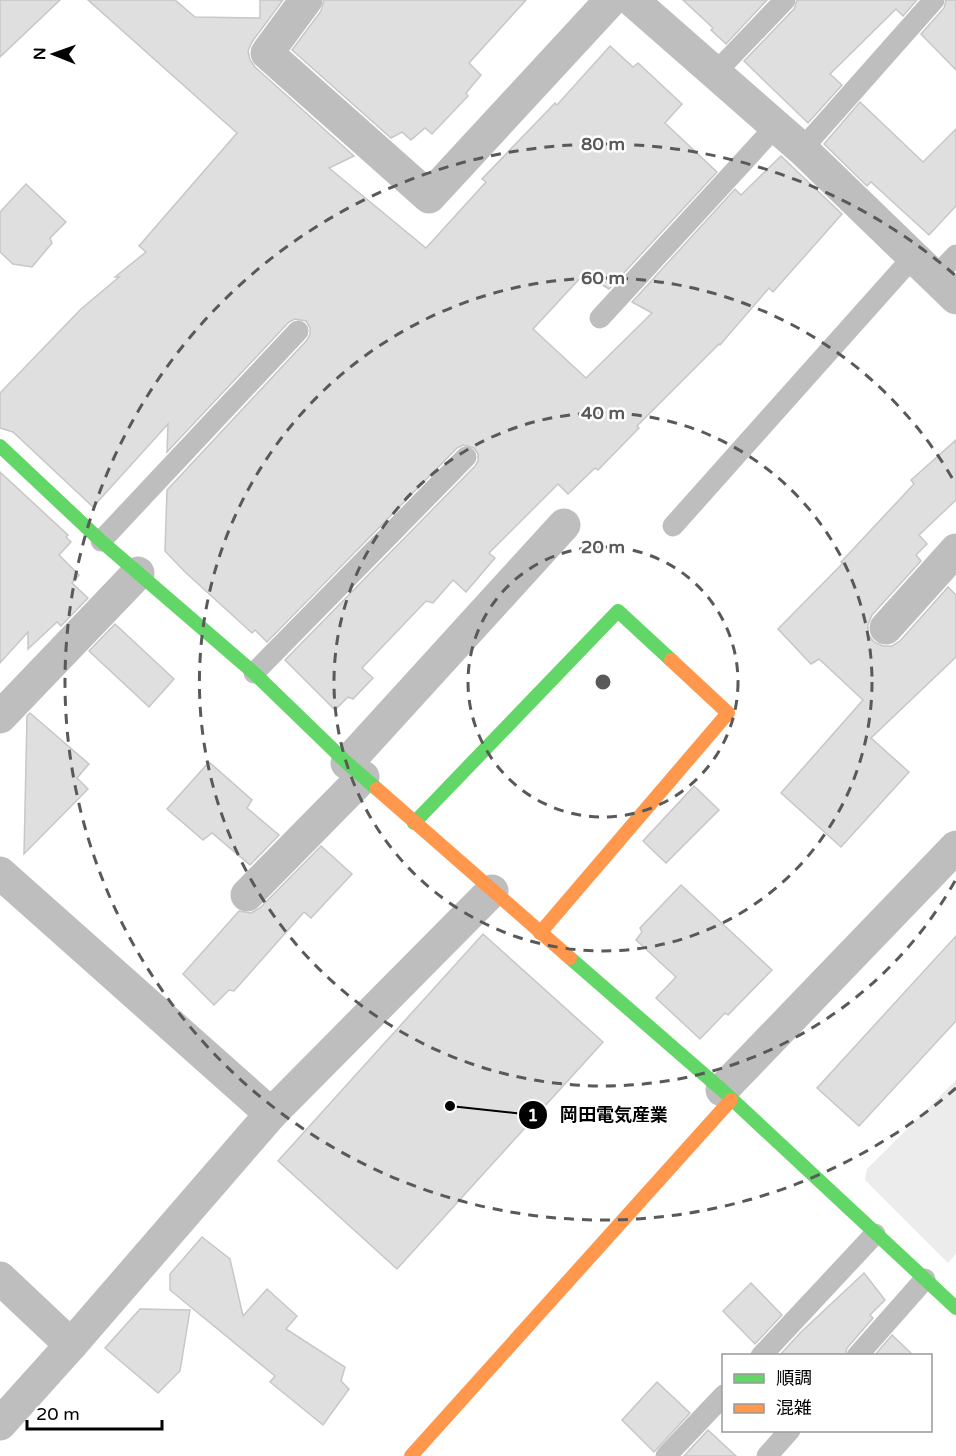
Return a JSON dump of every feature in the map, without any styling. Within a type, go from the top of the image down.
[{"type":"street","points":[[306,0],[267,53],[429,196],[611,0]]},
{"type":"street","points":[[632,0],[940,271]]},
{"type":"street","points":[[0,446],[101,541],[254,674],[414,823],[726,1095],[956,1308]]},
{"type":"street","points":[[247,896],[564,525]]},
{"type":"street","points":[[886,628],[956,550]]},
{"type":"street","points":[[0,717],[138,573]]},
{"type":"street","points":[[414,823],[618,611],[728,713],[540,933]]},
{"type":"street","points":[[411,1456],[726,1095],[956,847]]},
{"type":"street","points":[[0,873],[271,1114]]},
{"type":"street","points":[[0,1424],[271,1114],[492,891]]},
{"type":"street","points":[[0,1278],[71,1345]]},
{"type":"lane","points":[[715,74],[785,0]]},
{"type":"lane","points":[[802,149],[934,0]]},
{"type":"lane","points":[[600,318],[776,126]]},
{"type":"lane","points":[[674,526],[940,271]]},
{"type":"lane","points":[[101,541],[298,331]]},
{"type":"lane","points":[[254,674],[466,457]]},
{"type":"lane","points":[[763,1354],[875,1234]]},
{"type":"lane","points":[[859,1354],[925,1279]]},
{"type":"lane","points":[[666,1456],[722,1396]]},
{"type":"lane","points":[[767,1456],[789,1432]]},
{"type":"shaded area","points":[[956,1080],[956,1254],[948,1263],[865,1180],[867,1169]]},
{"type":"building","points":[[0,0],[60,0],[0,57]]},
{"type":"building","points":[[88,0],[175,0],[195,17],[260,18],[260,0],[283,0],[252,42],[248,51],[250,60],[354,156],[329,168],[426,248],[486,182],[482,179],[555,103],[557,105],[610,46],[633,67],[638,63],[682,104],[665,123],[717,172],[609,289],[584,274],[533,329],[586,378],[652,313],[632,302],[735,189],[741,195],[781,156],[842,214],[773,292],[769,288],[720,345],[637,426],[639,428],[598,470],[595,468],[568,494],[558,484],[489,553],[495,558],[466,592],[453,580],[433,603],[426,601],[362,668],[373,678],[353,699],[348,697],[335,710],[285,660],[475,466],[478,454],[474,448],[463,445],[457,448],[267,642],[255,630],[252,633],[165,551],[167,490],[307,340],[310,328],[306,321],[295,319],[289,322],[167,452],[168,424],[93,507],[13,432],[0,428],[0,393],[81,309],[146,252],[139,246],[237,133]]},
{"type":"building","points":[[324,0],[526,0],[469,63],[481,75],[466,93],[468,96],[432,134],[425,128],[411,140],[402,132],[391,138],[292,50],[321,11]]},
{"type":"building","points":[[683,0],[767,0],[726,44],[711,30],[713,28]]},
{"type":"building","points":[[797,0],[917,0],[903,16],[896,9],[830,74],[842,85],[808,123],[744,61],[794,9]]},
{"type":"building","points":[[946,0],[956,0],[956,70],[921,34],[944,8]]},
{"type":"building","points":[[860,102],[923,162],[956,129],[956,206],[929,235],[871,182],[867,186],[824,144]]},
{"type":"building","points":[[26,184],[66,222],[50,238],[52,243],[32,267],[13,264],[0,252],[0,212]]},
{"type":"building","points":[[956,440],[956,500],[919,535],[927,544],[916,555],[921,561],[872,615],[868,625],[868,634],[874,642],[883,646],[892,646],[900,641],[948,587],[956,595],[956,657],[871,738],[909,772],[841,847],[781,793],[863,700],[819,659],[811,664],[778,629],[843,563],[841,562],[914,484],[911,480]]},
{"type":"building","points":[[0,472],[68,535],[66,537],[71,542],[59,555],[79,575],[72,583],[88,598],[61,626],[57,622],[28,649],[28,632],[0,663]]},
{"type":"building","points":[[115,624],[174,679],[149,707],[89,651]]},
{"type":"building","points":[[30,713],[89,764],[77,778],[88,789],[24,854],[27,716]]},
{"type":"building","points":[[209,762],[252,800],[247,808],[279,835],[250,865],[212,833],[203,840],[167,809]]},
{"type":"building","points":[[694,786],[719,810],[666,863],[643,841]]},
{"type":"building","points":[[321,846],[352,874],[311,918],[304,912],[234,991],[229,990],[214,1005],[183,974],[239,911],[251,913],[260,908]]},
{"type":"building","points":[[681,885],[772,970],[728,1015],[725,1013],[700,1039],[656,998],[676,977],[636,940],[642,932],[640,928]]},
{"type":"building","points":[[483,934],[603,1042],[397,1269],[278,1161]]},
{"type":"building","points":[[956,936],[956,1021],[859,1126],[817,1088]]},
{"type":"building","points":[[202,1237],[230,1259],[243,1316],[267,1289],[297,1316],[286,1329],[345,1367],[341,1381],[349,1389],[323,1425],[270,1382],[275,1376],[170,1290],[170,1274]]},
{"type":"building","points":[[864,1273],[885,1300],[870,1315],[873,1318],[847,1348],[846,1354],[781,1354]]},
{"type":"building","points":[[751,1283],[782,1315],[755,1344],[723,1311]]},
{"type":"building","points":[[140,1309],[190,1310],[180,1371],[158,1393],[105,1348]]},
{"type":"building","points":[[892,1335],[912,1354],[876,1354]]},
{"type":"building","points":[[657,1382],[690,1413],[654,1452],[622,1420]]},
{"type":"building","points":[[708,1430],[736,1456],[684,1456]]},
{"type":"traffic: fast","points":[[0,446],[101,541],[254,673],[377,789]]},
{"type":"traffic: fast","points":[[414,823],[618,611],[671,660]]},
{"type":"traffic: fast","points":[[570,958],[722,1090],[956,1308]]},
{"type":"traffic: slow","points":[[540,933],[728,713],[671,660]]},
{"type":"traffic: slow","points":[[377,789],[570,958]]},
{"type":"traffic: slow","points":[[411,1456],[731,1100]]},
{"type":"place","name":"岡田電気産業","points":[[450,1106]]}]
